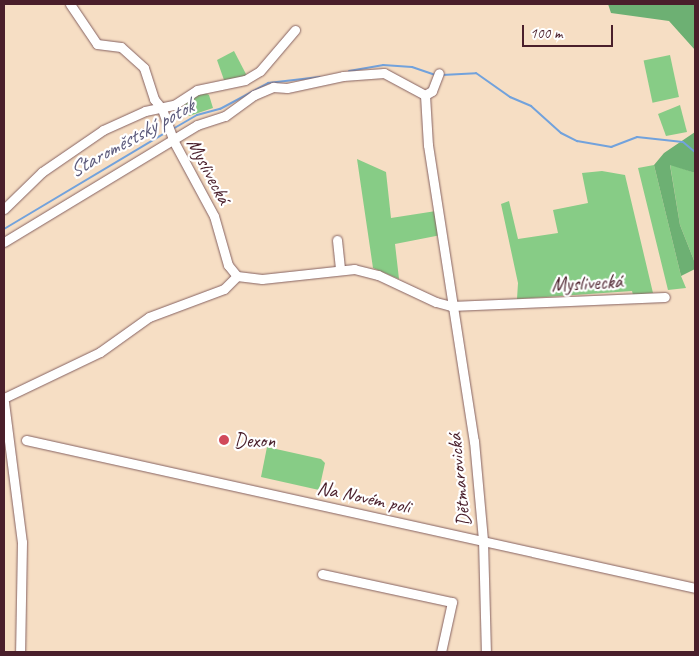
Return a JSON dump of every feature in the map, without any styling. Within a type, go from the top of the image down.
[{"type":"street","name":"Myslivecká","points":[[70,4],[97,44],[121,47],[132,54],[144,68],[154,99],[162,109],[171,135],[214,216],[228,265],[237,276],[262,279],[340,269],[378,275],[436,302],[451,306],[665,297]]},
{"type":"street","points":[[4,209],[42,172],[103,130],[145,111],[174,105],[197,90],[245,80],[260,72],[295,30]]},
{"type":"street","points":[[4,242],[171,135],[225,116],[254,95],[273,87],[288,88],[343,76],[384,72],[425,95]]},
{"type":"street","points":[[438,76],[425,95],[428,145],[445,239],[451,306]]},
{"type":"street","points":[[337,240],[340,269]]},
{"type":"street","points":[[4,398],[100,352],[150,317],[224,289],[237,276]]},
{"type":"street","name":"Dětmarovická","points":[[451,306],[474,442],[483,540],[486,652]]},
{"type":"street","points":[[4,402],[22,542],[20,652]]},
{"type":"street","name":"Na Novém poli","points":[[26,440],[695,588]]},
{"type":"street","points":[[322,574],[452,602],[440,652]]},
{"type":"green space","points":[[608,4],[695,4],[695,50],[669,21],[611,13]]},
{"type":"green space","points":[[234,51],[247,76],[224,80],[217,60]]},
{"type":"green space","points":[[670,55],[679,97],[653,103],[644,61]]},
{"type":"green space","points":[[202,91],[209,95],[213,108],[189,116],[183,102]]},
{"type":"green space","points":[[680,105],[687,132],[666,136],[658,114]]},
{"type":"green space","points":[[695,132],[695,173],[670,165],[680,225],[695,263],[695,269],[681,276],[654,165],[664,153]]},
{"type":"green space","points":[[357,159],[386,172],[391,218],[436,211],[441,235],[395,244],[399,279],[373,268]]},
{"type":"green space","points":[[670,164],[695,173],[695,263],[680,225]]},
{"type":"green space","points":[[654,165],[681,276],[686,288],[668,290],[638,168]]},
{"type":"green space","points":[[602,171],[625,175],[653,293],[633,295],[632,291],[517,299],[518,283],[501,204],[509,201],[518,239],[558,233],[553,210],[588,203],[582,173]]},
{"type":"green space","points":[[267,447],[321,459],[325,463],[319,490],[261,477]]},
{"type":"waterway","name":"Staroměstský potok","points":[[349,71],[383,65],[412,67],[435,75]]},
{"type":"waterway","name":"Staroměstský potok","points":[[442,75],[476,73],[510,97],[531,106],[561,133],[577,141],[611,147],[637,137],[683,142],[695,152]]},
{"type":"waterway","name":"Staroměstský potok","points":[[171,130],[197,115],[220,109],[268,83],[320,77]]},
{"type":"waterway","name":"Staroměstský potok","points":[[4,229],[167,132]]},
{"type":"place","name":"Dexon","points":[[224,440]]}]
